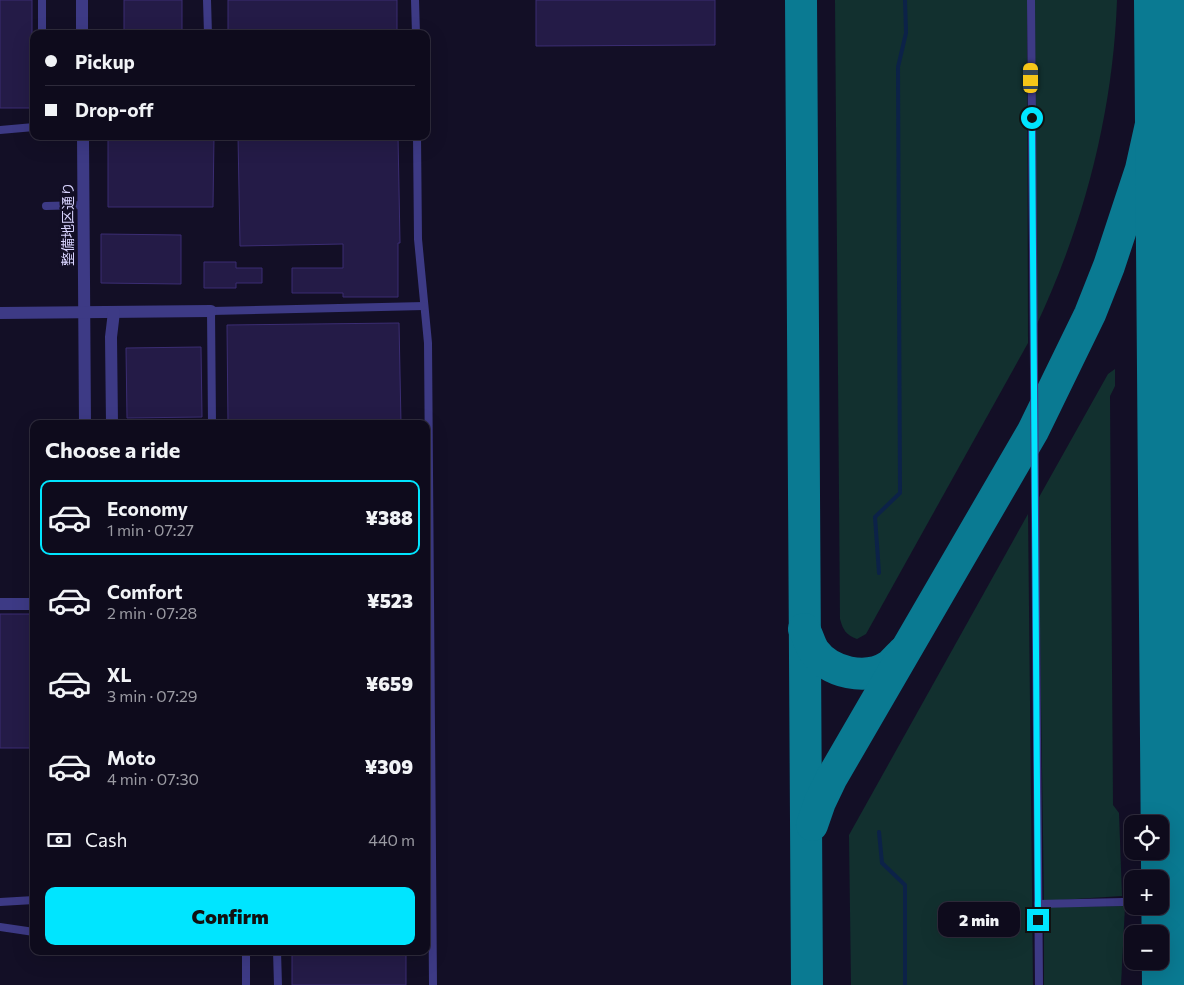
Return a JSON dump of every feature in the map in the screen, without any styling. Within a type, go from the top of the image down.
[{"type":"street","points":[[82,0],[82,30]]},
{"type":"street","name":"整備地区通り","points":[[82,140],[85,420]]},
{"type":"street","points":[[0,313],[211,311]]},
{"type":"street","points":[[112,420],[112,337],[114,312]]},
{"type":"street","points":[[0,604],[30,604]]},
{"type":"lane","points":[[42,0],[42,30]]},
{"type":"lane","points":[[207,0],[208,30]]},
{"type":"lane","points":[[415,0],[416,30]]},
{"type":"lane","points":[[1031,0],[1038,985]]},
{"type":"lane","points":[[0,130],[30,127]]},
{"type":"lane","points":[[417,140],[418,239],[428,342],[428,420]]},
{"type":"lane","points":[[46,206],[82,205]]},
{"type":"lane","points":[[212,420],[211,311],[424,306]]},
{"type":"lane","points":[[0,902],[30,900]]},
{"type":"lane","points":[[1038,904],[1123,902]]},
{"type":"lane","points":[[0,927],[30,931]]},
{"type":"lane","points":[[430,928],[433,985]]},
{"type":"lane","points":[[246,955],[246,985]]},
{"type":"lane","points":[[277,955],[278,985]]},
{"type":"green space","points":[[835,0],[1027,0],[1028,343],[866,634],[857,639],[846,632],[840,619]]},
{"type":"green space","points":[[1035,0],[1117,0],[1109,84],[1093,167],[1082,208],[1068,248],[1036,326]]},
{"type":"green space","points":[[1115,369],[1115,386],[1110,396],[1113,805],[1119,813],[1122,896],[1044,901],[1038,499],[1108,374]]},
{"type":"green space","points":[[1028,514],[1033,985],[851,985],[849,835]]},
{"type":"green space","points":[[1124,906],[1121,985],[1044,985],[1044,911],[1049,907]]},
{"type":"building","points":[[0,0],[32,0],[30,108],[0,108]]},
{"type":"building","points":[[124,0],[182,0],[182,30],[124,30]]},
{"type":"building","points":[[228,0],[397,0],[397,30],[228,30]]},
{"type":"building","points":[[536,0],[715,0],[715,45],[536,46]]},
{"type":"building","points":[[108,140],[214,140],[213,207],[108,207]]},
{"type":"building","points":[[238,140],[398,140],[400,243],[398,243],[398,297],[343,297],[343,293],[292,293],[292,268],[343,268],[343,244],[240,246]]},
{"type":"building","points":[[101,234],[181,235],[181,284],[101,283]]},
{"type":"building","points":[[204,262],[236,262],[236,268],[262,268],[262,283],[236,283],[236,288],[204,288]]},
{"type":"building","points":[[399,323],[401,420],[228,420],[227,325]]},
{"type":"building","points":[[201,347],[202,417],[127,418],[126,348]]},
{"type":"building","points":[[0,614],[30,614],[30,748],[0,748]]},
{"type":"building","points":[[292,955],[406,955],[406,985],[292,985]]},
{"type":"waterway","points":[[879,573],[875,517],[900,493],[898,67],[906,33],[905,0]]},
{"type":"waterway","points":[[879,832],[882,863],[905,885],[905,985]]},
{"type":"taxiway","points":[[801,0],[807,985]]},
{"type":"taxiway","points":[[812,825],[831,779],[1033,431],[1090,314],[1109,266],[1141,169],[1153,115],[1173,0]]},
{"type":"taxiway","points":[[804,629],[814,651],[821,659],[829,665],[849,672],[859,674],[880,671],[889,666],[903,652]]},
{"type":"runway","points":[[1175,0],[1183,985]]},
{"type":"route","points":[[1032,118],[1038,920]]}]
